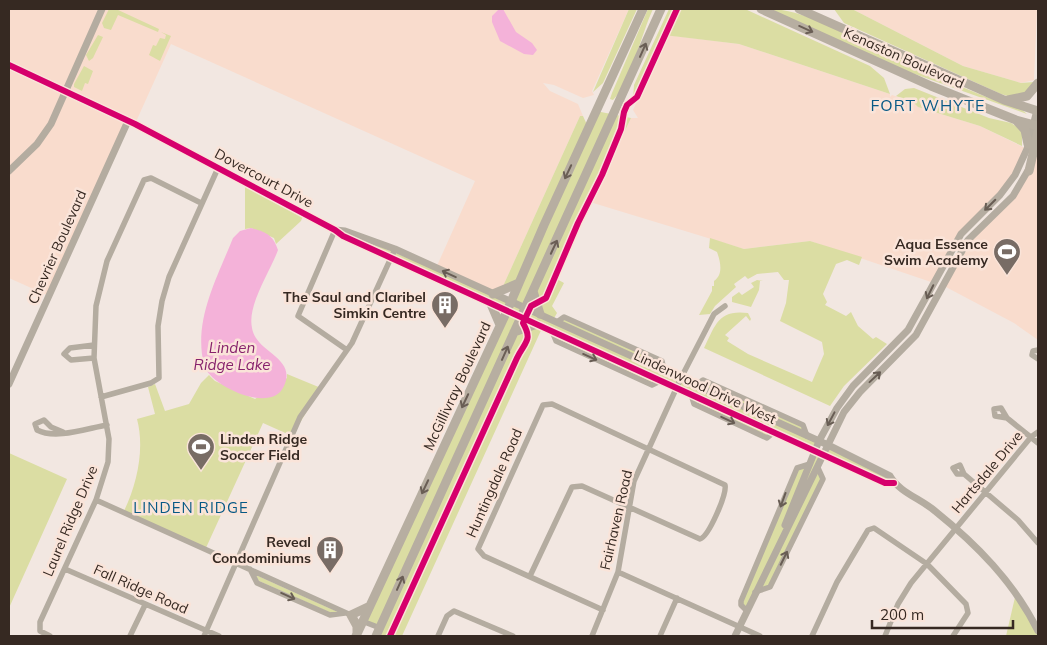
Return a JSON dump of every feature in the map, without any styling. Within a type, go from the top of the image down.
[{"type":"main road","name":"McGillivray Boulevard","points":[[357,635],[507,311],[545,222],[643,9]]},
{"type":"main road","name":"McGillivray Boulevard","points":[[378,632],[661,9]]},
{"type":"main road","name":"Kenaston Boulevard","points":[[761,9],[917,80],[1037,128]]},
{"type":"main road","name":"Kenaston Boulevard","points":[[799,9],[1004,100],[1038,111]]},
{"type":"main road","points":[[1004,100],[1027,96],[1038,83]]},
{"type":"main road","points":[[1016,120],[1025,130],[1028,144]]},
{"type":"main road","points":[[1029,171],[1037,128]]},
{"type":"main road","points":[[493,294],[519,283]]},
{"type":"main road","points":[[533,291],[540,314]]},
{"type":"main road","points":[[491,304],[500,325]]},
{"type":"main road","points":[[514,332],[537,324]]},
{"type":"main road","points":[[357,635],[357,626],[349,614],[370,606]]},
{"type":"street","points":[[9,171],[27,155],[43,136],[66,92],[103,10]]},
{"type":"street","name":"Dovercourt Drive","points":[[9,65],[128,121],[335,230],[343,236],[507,311]]},
{"type":"street","points":[[782,537],[819,442],[837,408],[853,386],[908,330],[918,316],[961,234],[1000,195],[1011,181],[1020,167],[1028,144],[1037,128],[1038,111]]},
{"type":"street","name":"Chevrier Boulevard","points":[[9,384],[128,121]]},
{"type":"street","points":[[735,636],[844,412],[856,397],[904,349],[921,328],[968,240],[1013,196],[1029,171],[1038,148]]},
{"type":"street","points":[[101,397],[152,383],[159,378],[158,326],[169,277],[218,168]]},
{"type":"street","name":"Laurel Ridge Drive","points":[[50,636],[40,631],[39,627],[96,500],[108,462],[107,425],[94,358],[96,306],[104,272],[144,180],[152,178],[201,203]]},
{"type":"street","points":[[335,230],[298,316],[347,350]]},
{"type":"street","name":"Dovercourt Drive","points":[[335,230],[346,231],[395,249],[511,302]]},
{"type":"street","points":[[206,634],[300,417],[347,350],[395,249]]},
{"type":"street","name":"Lindenwood Drive West","points":[[511,302],[828,445],[890,476],[894,483],[930,507],[956,528],[992,563],[1016,593],[1036,623],[1038,631]]},
{"type":"street","name":"Fairhaven Road","points":[[592,636],[618,572],[634,481],[676,387],[714,314],[725,306]]},
{"type":"street","name":"Lindenwood Drive West","points":[[507,311],[885,483],[894,483]]},
{"type":"street","points":[[94,346],[70,348],[64,354],[71,360],[94,358]]},
{"type":"street","points":[[1038,350],[1032,353],[1038,359]]},
{"type":"street","name":"Huntingdale Road","points":[[603,610],[484,556],[478,549],[543,406],[552,404],[648,448]]},
{"type":"street","points":[[1007,418],[1038,443]]},
{"type":"street","points":[[63,432],[107,425]]},
{"type":"street","name":"Hartsdale Drive","points":[[886,636],[904,593],[956,528],[1038,432]]},
{"type":"street","points":[[530,576],[572,487],[582,486],[700,539],[707,533],[725,494],[725,485],[721,481],[648,448]]},
{"type":"street","points":[[746,610],[741,605],[741,601],[770,535],[787,489],[798,468],[810,464]]},
{"type":"street","points":[[755,592],[770,587],[823,479],[818,468]]},
{"type":"street","points":[[964,474],[987,491],[1038,543]]},
{"type":"street","points":[[96,500],[349,614],[378,632]]},
{"type":"street","points":[[812,636],[837,582],[868,530],[874,528],[879,529],[927,564],[967,607],[968,613],[953,636]]},
{"type":"street","name":"Fall Ridge Road","points":[[65,569],[206,634],[219,636]]},
{"type":"street","points":[[250,569],[257,583],[330,615],[349,614]]},
{"type":"street","points":[[618,572],[760,636]]},
{"type":"street","points":[[660,636],[677,598]]},
{"type":"street","points":[[130,636],[145,605]]},
{"type":"street","points":[[438,636],[447,616],[454,611],[513,636]]},
{"type":"shaded area","points":[[9,9],[629,9],[592,91],[594,95],[583,98],[554,85],[543,83],[550,91],[578,104],[583,116],[580,116],[504,284],[506,289],[493,294],[436,268],[475,181],[171,44],[135,124],[128,121],[49,296],[9,278]]},
{"type":"shaded area","points":[[852,9],[1037,9],[1034,80],[1021,83],[963,66]]},
{"type":"shaded area","points":[[667,35],[739,44],[890,94],[890,97],[892,95],[913,102],[918,107],[980,126],[1027,149],[1011,181],[961,234],[934,283],[810,241],[744,249],[590,202],[631,118],[638,118],[633,110]]},
{"type":"shaded area","points":[[1037,152],[1038,340],[1014,323],[944,286],[968,240],[1013,196]]},
{"type":"green space","points":[[109,9],[116,9],[159,29],[158,32],[118,15],[111,30],[104,28],[102,23]]},
{"type":"green space","points":[[629,9],[637,9],[603,83],[593,92]]},
{"type":"green space","points":[[648,9],[653,9],[625,82],[613,100],[610,99],[612,93]]},
{"type":"green space","points":[[669,9],[745,9],[870,66],[884,78],[890,94],[739,44],[664,35],[633,100],[634,85]]},
{"type":"green space","points":[[769,9],[782,10],[808,17],[944,79],[1021,109],[1027,114],[909,72]]},
{"type":"green space","points":[[834,9],[852,9],[963,66],[1021,83],[1034,82],[1027,92],[1011,97],[1001,94],[844,23]]},
{"type":"green space","points":[[161,32],[171,36],[160,61],[149,55],[153,45],[156,46],[160,38],[165,39],[166,35]]},
{"type":"green space","points":[[98,35],[103,37],[93,58],[89,61],[86,55]]},
{"type":"green space","points":[[84,66],[93,71],[88,84],[85,83],[82,91],[74,87],[74,84]]},
{"type":"green space","points":[[914,88],[989,118],[1011,123],[1022,130],[1022,146],[980,126],[918,107],[913,102],[896,96],[905,89]]},
{"type":"green space","points":[[596,111],[631,118],[555,278],[564,283],[552,306],[557,313],[553,320],[561,318],[662,361],[664,370],[696,385],[699,381],[803,425],[807,436],[819,441],[816,450],[824,455],[818,468],[823,479],[770,587],[755,592],[746,610],[741,605],[797,468],[810,463],[815,451],[775,432],[767,438],[694,404],[691,394],[662,380],[652,385],[556,341],[552,331],[543,326],[402,636],[376,636],[379,628],[363,621],[507,311],[391,258],[340,230],[511,301],[519,283],[506,289],[504,284],[580,116],[583,116],[588,127]]},
{"type":"green space","points":[[245,182],[304,213],[301,221],[276,244],[274,238],[251,228],[245,229]]},
{"type":"green space","points":[[710,238],[744,249],[810,241],[862,257],[859,265],[847,260],[836,264],[823,294],[827,302],[825,305],[846,316],[851,312],[858,326],[873,339],[876,337],[887,344],[844,386],[830,406],[704,348],[719,321],[730,314],[738,312],[748,313],[750,321],[746,316],[725,335],[729,338],[727,341],[748,354],[812,382],[824,354],[822,342],[780,321],[786,303],[789,280],[784,280],[778,272],[757,274],[748,279],[745,276],[734,284],[736,287],[715,306],[710,314],[699,315],[720,272],[717,252],[709,248]]},
{"type":"green space","points":[[757,280],[763,281],[760,281],[759,290],[751,307],[732,302],[732,297],[739,292],[742,295],[754,287],[751,283]]},
{"type":"green space","points":[[287,374],[321,388],[292,436],[263,423],[205,550],[123,513],[136,479],[140,455],[137,419],[155,414],[148,387],[155,384],[165,411],[189,404],[201,383],[209,375],[215,381],[255,399],[287,378]]},
{"type":"green space","points":[[828,445],[890,476],[894,483],[824,455]]},
{"type":"green space","points":[[9,453],[67,479],[9,608]]},
{"type":"green space","points":[[256,575],[338,612],[331,613],[259,581]]},
{"type":"green space","points":[[1016,593],[1038,631],[1038,636],[1006,636]]},
{"type":"water","points":[[499,9],[503,9],[516,32],[532,43],[537,50],[533,55],[524,54],[500,41],[492,22],[492,16]]},
{"type":"water","name":"Linden Ridge Lake","points":[[251,228],[268,235],[274,241],[278,250],[256,299],[251,319],[255,336],[261,344],[281,361],[287,376],[284,386],[277,394],[267,398],[254,398],[241,394],[216,381],[208,373],[204,365],[201,349],[204,316],[220,269],[233,238],[240,231]]},
{"type":"cycle path","points":[[390,636],[517,358],[527,341],[528,338],[523,323],[531,306],[546,298],[578,223],[602,175],[621,129],[627,105],[637,97],[677,9]]},
{"type":"cycle path","points":[[9,65],[135,124],[343,236],[885,483],[894,483]]},
{"type":"place","name":"Aqua Essence Swim Academy","points":[[1007,276]]},
{"type":"place","name":"The Saul and Claribel Simkin Centre","points":[[445,329]]},
{"type":"place","name":"Linden Ridge Soccer Field","points":[[201,471]]},
{"type":"place","name":"Reveal Condominiums","points":[[330,574]]},
{"type":"district","name":"FORT WHYTE","points":[[928,105]]},
{"type":"district","name":"LINDEN RIDGE","points":[[191,507]]}]
